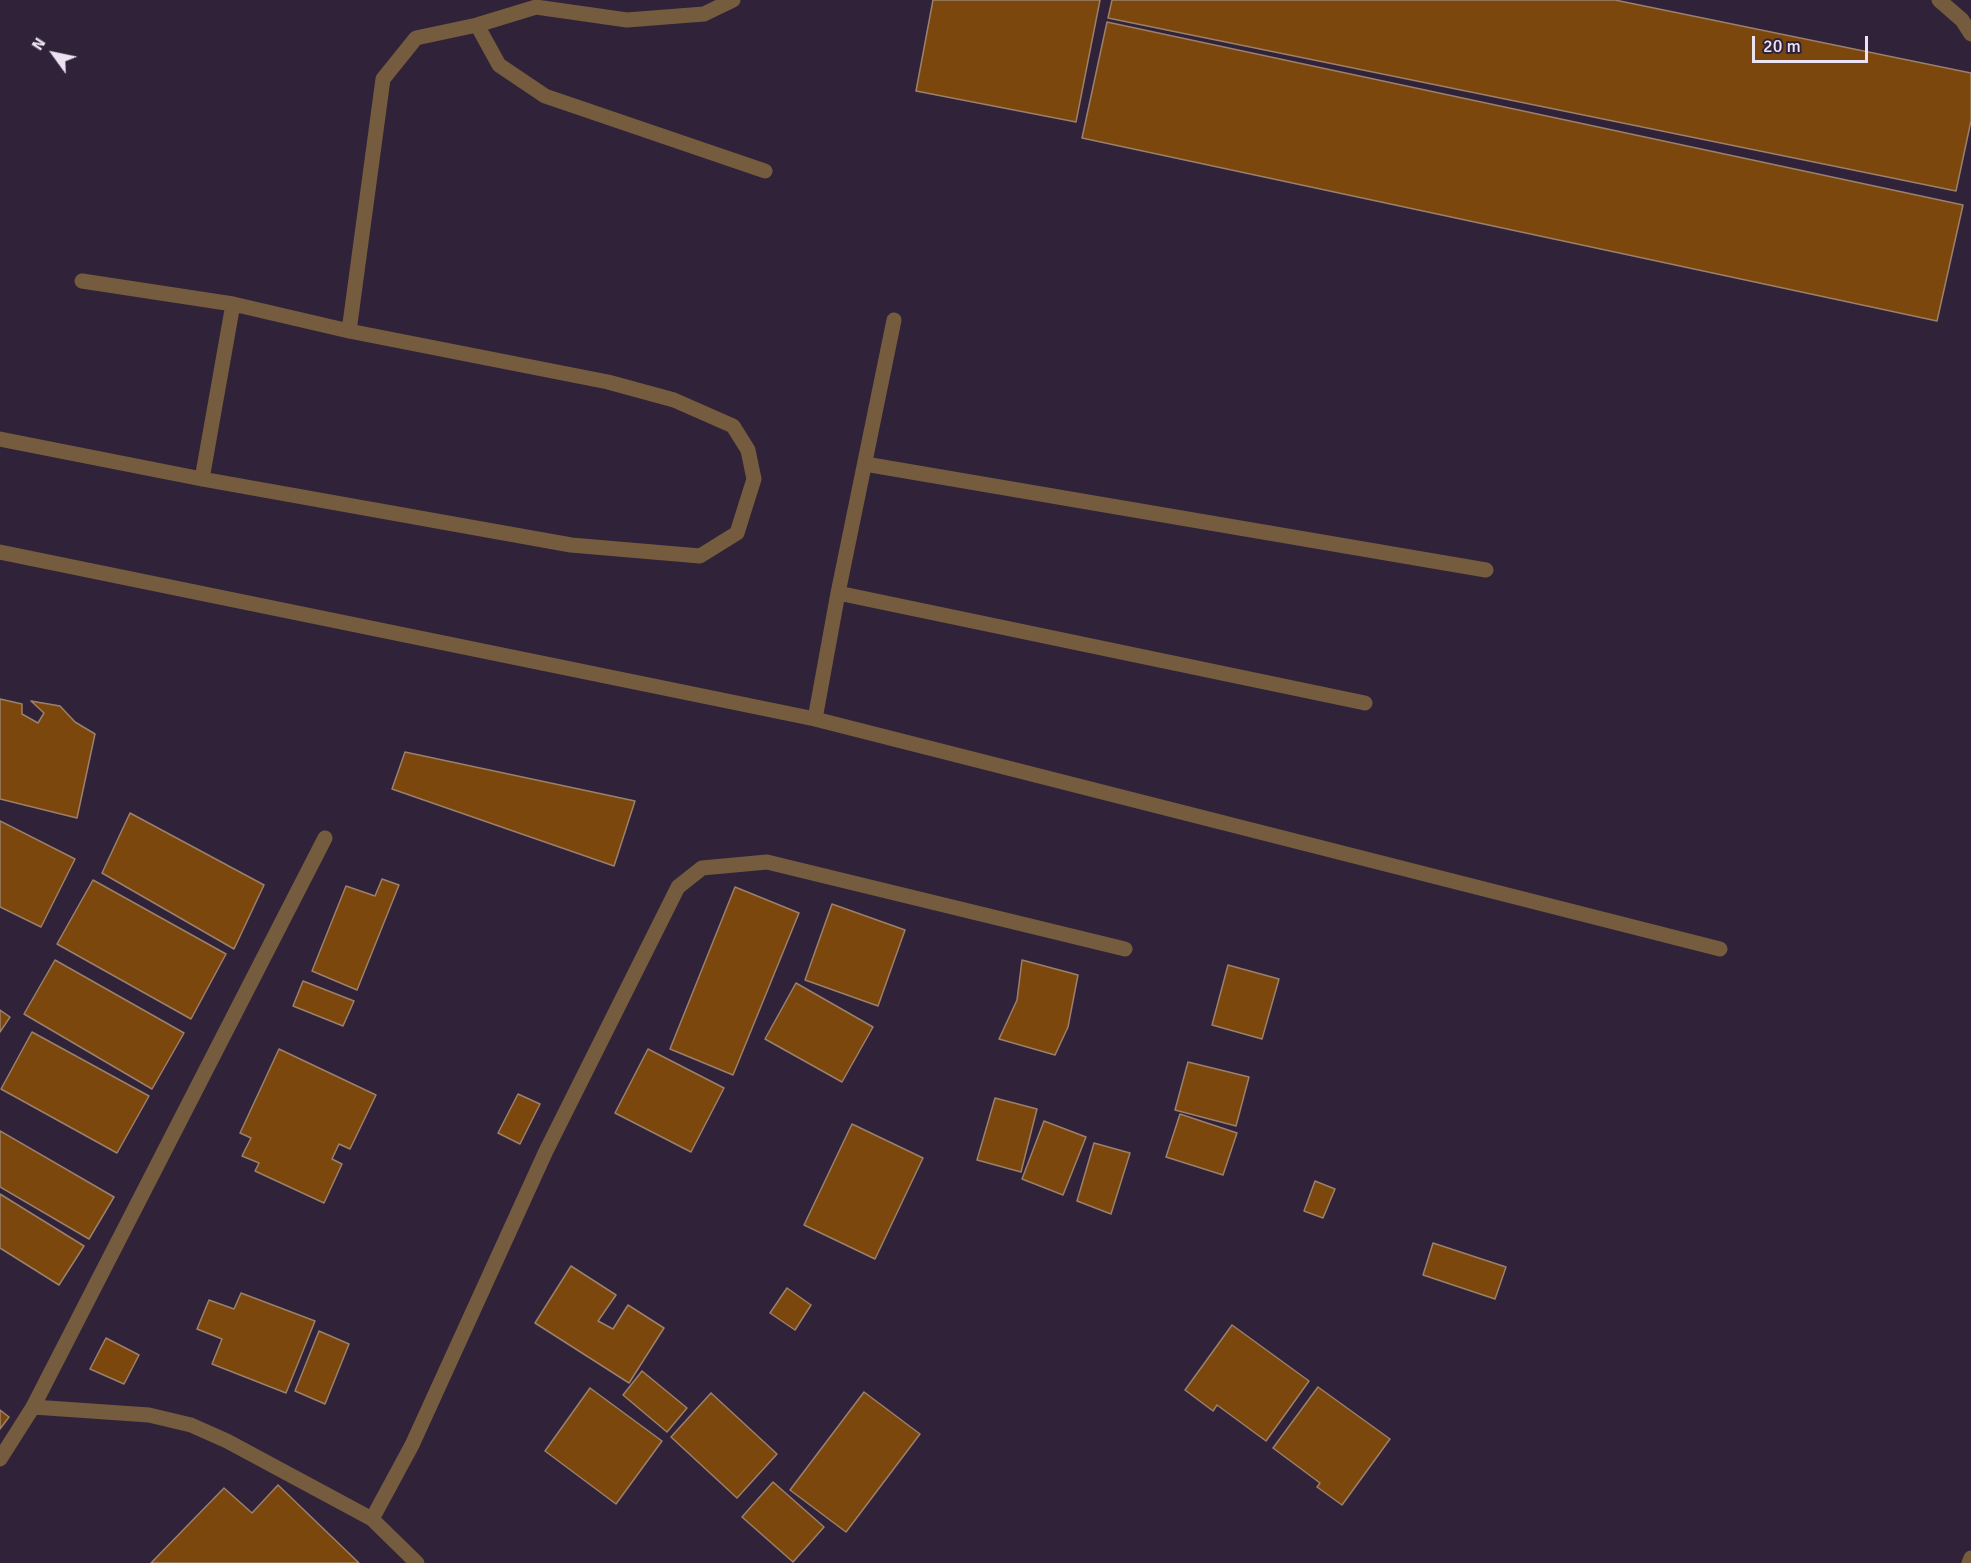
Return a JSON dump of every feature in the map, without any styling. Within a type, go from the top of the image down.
[{"type":"street","points":[[349,331],[383,79],[416,38],[477,25],[536,7],[627,20],[704,14],[733,0]]},
{"type":"street","points":[[1939,0],[1962,20],[1971,34]]},
{"type":"street","points":[[477,25],[499,65],[545,96],[765,171]]},
{"type":"street","points":[[0,439],[202,479],[570,545],[700,556],[737,533],[754,479],[748,450],[733,426],[674,400],[608,382],[349,331],[233,304],[82,281]]},
{"type":"street","points":[[202,479],[233,304]]},
{"type":"street","points":[[815,719],[838,593],[894,320]]},
{"type":"street","points":[[865,464],[1486,570]]},
{"type":"street","points":[[0,552],[815,719],[1720,948]]},
{"type":"street","points":[[838,593],[1365,703]]},
{"type":"street","points":[[0,1459],[33,1407],[325,838]]},
{"type":"street","points":[[372,1519],[412,1445],[546,1151],[678,887],[702,868],[767,862],[1125,949]]},
{"type":"street","points":[[33,1407],[149,1415],[191,1425],[227,1441],[372,1519],[417,1563]]},
{"type":"street","points":[[1969,1563],[1971,1558]]},
{"type":"building","points":[[933,0],[1100,0],[1076,122],[916,91]]},
{"type":"building","points":[[1112,0],[1615,0],[1971,73],[1971,121],[1956,191],[1108,18]]},
{"type":"building","points":[[1107,22],[1963,205],[1937,321],[1082,138]]},
{"type":"building","points":[[0,699],[22,704],[22,714],[38,723],[44,713],[31,701],[60,706],[75,722],[95,734],[77,818],[0,799]]},
{"type":"building","points":[[405,752],[635,801],[614,866],[392,789]]},
{"type":"building","points":[[130,813],[264,885],[234,949],[102,873]]},
{"type":"building","points":[[0,821],[75,859],[41,927],[0,907]]},
{"type":"building","points":[[382,879],[399,885],[357,990],[312,971],[346,886],[375,896]]},
{"type":"building","points":[[93,880],[226,954],[191,1019],[57,944]]},
{"type":"building","points":[[735,887],[799,913],[733,1075],[670,1049]]},
{"type":"building","points":[[832,904],[905,930],[878,1006],[805,980]]},
{"type":"building","points":[[55,960],[184,1033],[152,1089],[24,1014]]},
{"type":"building","points":[[1022,960],[1078,975],[1068,1027],[1055,1055],[999,1039],[1017,1000]]},
{"type":"building","points":[[1228,965],[1279,979],[1262,1039],[1212,1025]]},
{"type":"building","points":[[303,981],[354,1001],[343,1026],[293,1006]]},
{"type":"building","points":[[796,983],[873,1027],[842,1082],[765,1039]]},
{"type":"building","points":[[0,1010],[10,1017],[0,1032]]},
{"type":"building","points":[[32,1032],[149,1096],[117,1153],[1,1089]]},
{"type":"building","points":[[279,1049],[376,1095],[350,1149],[339,1144],[332,1159],[342,1164],[324,1203],[255,1171],[259,1163],[242,1156],[251,1138],[240,1133]]},
{"type":"building","points":[[648,1049],[724,1088],[691,1152],[615,1113]]},
{"type":"building","points":[[1188,1062],[1249,1077],[1236,1126],[1175,1110]]},
{"type":"building","points":[[518,1094],[540,1104],[520,1144],[498,1133]]},
{"type":"building","points":[[995,1098],[1037,1109],[1021,1172],[977,1160]]},
{"type":"building","points":[[1180,1114],[1237,1133],[1223,1175],[1166,1157]]},
{"type":"building","points":[[1044,1121],[1086,1137],[1063,1195],[1022,1179]]},
{"type":"building","points":[[852,1124],[923,1158],[875,1259],[804,1225]]},
{"type":"building","points":[[0,1131],[114,1197],[89,1239],[0,1187]]},
{"type":"building","points":[[1094,1143],[1130,1153],[1111,1214],[1077,1201]]},
{"type":"building","points":[[1315,1181],[1335,1189],[1323,1218],[1304,1211]]},
{"type":"building","points":[[0,1194],[84,1246],[59,1285],[0,1248]]},
{"type":"building","points":[[1433,1243],[1506,1267],[1495,1299],[1423,1275]]},
{"type":"building","points":[[571,1266],[616,1295],[598,1321],[613,1329],[628,1305],[664,1328],[629,1383],[535,1323]]},
{"type":"building","points":[[787,1288],[811,1305],[795,1330],[770,1313]]},
{"type":"building","points":[[241,1293],[315,1321],[286,1393],[212,1364],[222,1339],[197,1329],[209,1300],[234,1309]]},
{"type":"building","points":[[1232,1325],[1309,1381],[1266,1441],[1217,1405],[1213,1411],[1185,1390]]},
{"type":"building","points":[[319,1331],[349,1344],[325,1404],[295,1391]]},
{"type":"building","points":[[106,1338],[139,1355],[124,1384],[90,1369]]},
{"type":"building","points":[[642,1371],[687,1408],[667,1432],[623,1395]]},
{"type":"building","points":[[1318,1387],[1390,1439],[1342,1505],[1317,1487],[1320,1483],[1273,1448]]},
{"type":"building","points":[[590,1388],[662,1441],[616,1504],[545,1451]]},
{"type":"building","points":[[864,1392],[920,1434],[846,1532],[790,1490]]},
{"type":"building","points":[[711,1393],[777,1454],[737,1498],[671,1437]]},
{"type":"building","points":[[0,1410],[9,1417],[0,1429]]},
{"type":"building","points":[[773,1482],[824,1527],[793,1562],[742,1517]]},
{"type":"building","points":[[278,1485],[359,1563],[151,1563],[224,1488],[252,1513]]}]
